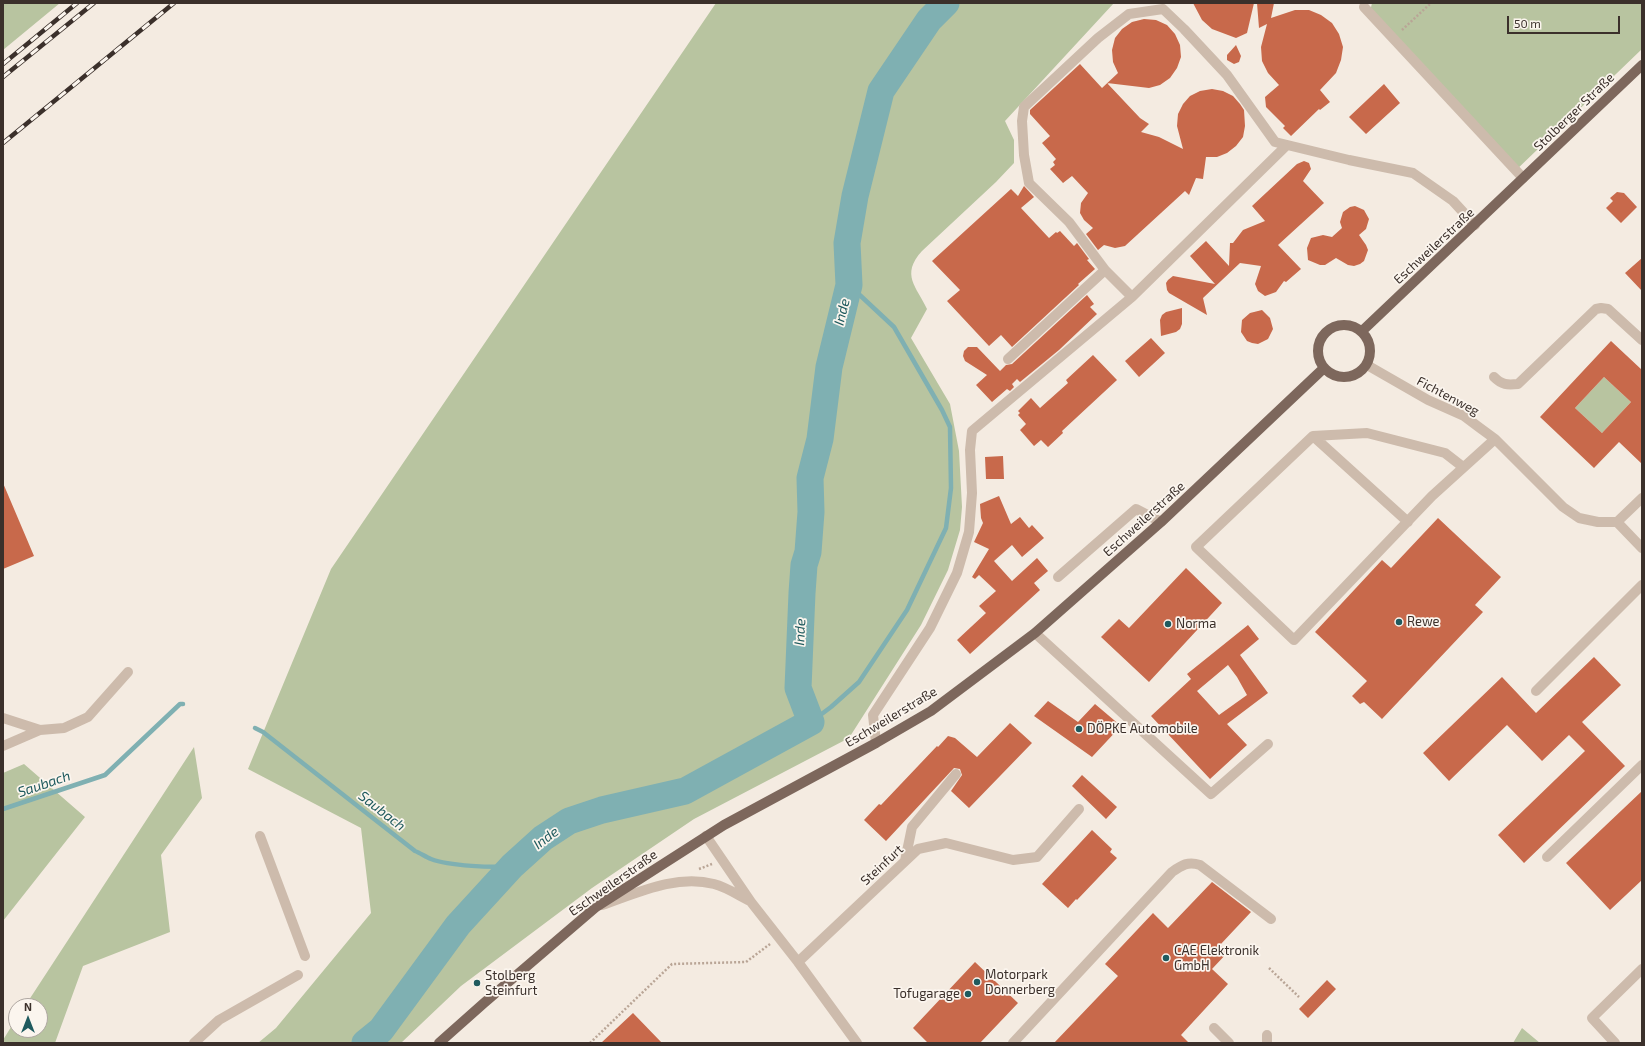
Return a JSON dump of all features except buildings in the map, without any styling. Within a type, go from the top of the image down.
[{"type":"main road","name":"Stolberger Straße","points":[[1523,178],[1642,65]]},
{"type":"main road","name":"Eschweilerstraße","points":[[1362,331],[1523,178]]},
{"type":"main road","points":[[1342,325],[1355,326],[1362,331],[1370,344],[1371,351],[1367,365],[1357,374],[1345,377],[1337,376],[1324,368],[1318,357],[1319,342],[1330,328],[1342,325]]},
{"type":"main road","name":"Eschweilerstraße","points":[[440,1043],[484,1003],[596,907],[706,836],[876,743],[931,711],[1035,633],[1161,522],[1324,368]]},
{"type":"street","points":[[1364,7],[1523,178]]},
{"type":"street","points":[[1132,297],[1106,270],[1069,222],[1029,184],[1024,155],[1022,121],[1024,107],[1098,38],[1129,14],[1163,9],[1227,75],[1275,142],[1349,160],[1413,173],[1453,201],[1475,225]]},
{"type":"street","points":[[876,743],[873,715],[930,628],[957,573],[969,532],[972,493],[970,450],[972,431],[1132,297],[1287,145]]},
{"type":"street","points":[[1008,358],[1106,270]]},
{"type":"street","points":[[1494,377],[1500,384],[1518,384],[1596,309],[1608,309],[1642,340]]},
{"type":"street","name":"Fichtenweg","points":[[1367,365],[1428,400],[1464,416],[1495,439],[1563,507],[1579,518],[1598,522],[1617,522]]},
{"type":"street","points":[[1463,467],[1445,453],[1367,433],[1313,436],[1196,547],[1294,640],[1408,522],[1463,467],[1495,439]]},
{"type":"street","points":[[1313,436],[1408,522]]},
{"type":"street","points":[[1642,498],[1617,522],[1642,548]]},
{"type":"street","points":[[1058,577],[1136,509],[1161,522]]},
{"type":"street","points":[[1536,691],[1642,585]]},
{"type":"street","points":[[1035,633],[1211,794],[1268,744]]},
{"type":"street","points":[[3,746],[40,730],[64,728],[88,717],[128,672]]},
{"type":"street","points":[[3,718],[40,730]]},
{"type":"street","points":[[1547,857],[1642,766]]},
{"type":"street","points":[[904,861],[912,827],[956,774]]},
{"type":"street","name":"Steinfurt","points":[[798,962],[918,849],[946,843],[1013,860],[1036,857],[1079,808]]},
{"type":"street","points":[[260,836],[305,956]]},
{"type":"street","points":[[706,836],[751,902],[798,962],[857,1043]]},
{"type":"street","points":[[1013,1043],[1172,872],[1183,864],[1192,862],[1200,865],[1271,919]]},
{"type":"street","points":[[596,907],[650,889],[681,881],[695,880],[716,884],[751,902]]},
{"type":"street","points":[[1615,1043],[1592,1018],[1642,969]]},
{"type":"street","points":[[194,1043],[219,1020],[298,975]]},
{"type":"street","points":[[1214,1028],[1229,1043]]},
{"type":"path","points":[[1393,38],[1431,3]]},
{"type":"path","points":[[695,880],[695,870],[721,860]]},
{"type":"path","points":[[590,1043],[672,964],[746,962],[779,937]]},
{"type":"path","points":[[1269,968],[1299,997]]},
{"type":"green space","points":[[3,3],[60,3],[3,50]]},
{"type":"green space","points":[[716,3],[1114,3],[1005,121],[1014,140],[1014,163],[996,182],[922,251],[915,259],[912,267],[912,281],[927,309],[911,338],[950,404],[959,451],[962,507],[960,530],[948,570],[921,625],[849,738],[694,819],[592,888],[461,986],[401,1043],[258,1043],[276,1028],[371,913],[361,828],[248,769],[331,569]]},
{"type":"green space","points":[[1372,3],[1642,3],[1642,49],[1513,173],[1369,16]]},
{"type":"green space","points":[[1604,377],[1631,402],[1602,433],[1575,408]]},
{"type":"green space","points":[[194,747],[202,798],[161,855],[170,932],[83,966],[55,1043],[3,1043],[3,1040],[8,1032],[8,1038],[48,1038],[48,998],[30,998]]},
{"type":"green space","points":[[24,764],[85,817],[3,921],[3,773]]},
{"type":"green space","points":[[1522,1028],[1540,1043],[1513,1043]]},
{"type":"waterway","name":"Inde","points":[[365,1043],[381,1030],[458,925],[512,866],[543,838],[569,821],[602,810],[685,791],[811,722],[798,688],[804,565],[808,552],[811,512],[810,478],[820,439],[829,367],[849,285],[847,243],[855,196],[881,91],[929,20],[946,3]]},
{"type":"waterway","points":[[811,722],[831,707],[859,682],[907,610],[946,528],[951,488],[950,427],[942,410],[894,327],[849,285]]},
{"type":"waterway","name":"Saubach","points":[[3,809],[105,775],[180,704],[183,704]]},
{"type":"waterway","name":"Saubach","points":[[255,728],[263,732],[415,851],[431,859],[460,865],[483,867],[512,866]]},
{"type":"railway","points":[[3,64],[77,3]]},
{"type":"railway","points":[[3,77],[94,3]]},
{"type":"railway","points":[[3,143],[174,3]]},
{"type":"place","name":"Rewe","points":[[1399,622]]},
{"type":"place","name":"Norma","points":[[1168,624]]},
{"type":"place","name":"DÖPKE Automobile","points":[[1079,729]]},
{"type":"place","name":"CAE Elektronik GmbH","points":[[1166,958]]},
{"type":"place","name":"Motorpark Donnerberg","points":[[977,982]]},
{"type":"place","name":"Stolberg Steinfurt","points":[[477,983]]},
{"type":"place","name":"Tofugarage","points":[[968,994]]}]
